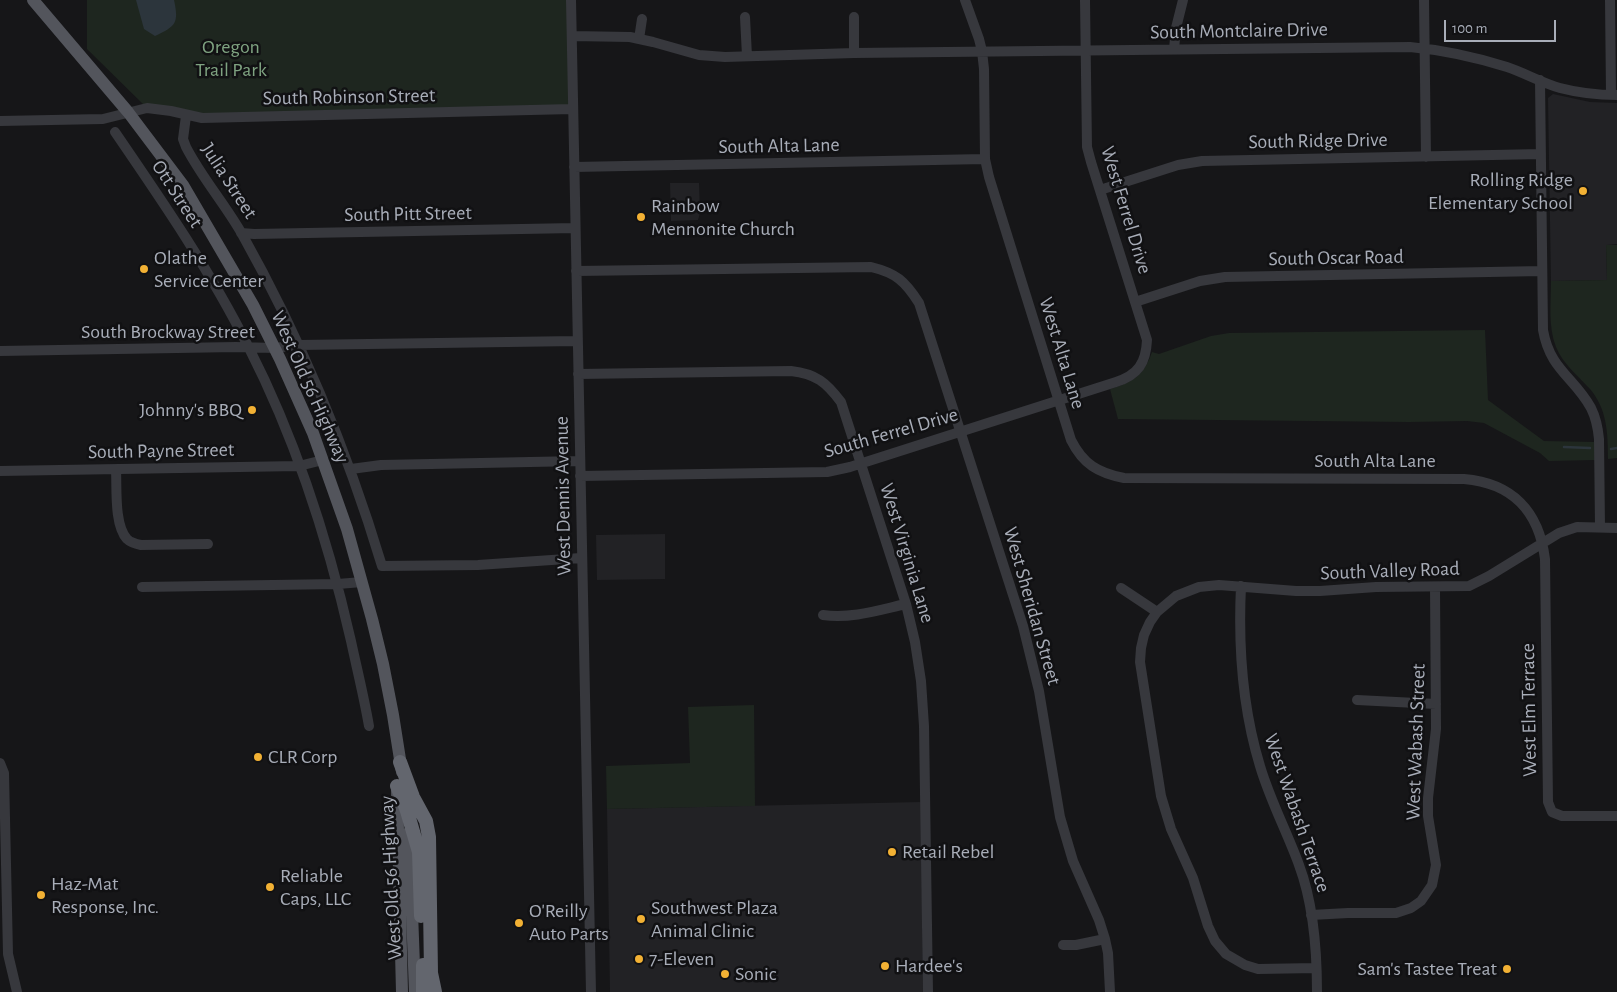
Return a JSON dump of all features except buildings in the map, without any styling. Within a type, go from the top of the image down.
[{"type":"highway","points":[[400,762],[413,797],[426,821],[429,837],[431,974],[435,992]]},
{"type":"highway","points":[[397,786],[407,811],[419,852],[423,992]]},
{"type":"main road","name":"West Old 56 Highway","points":[[33,0],[128,112],[187,192],[253,304],[301,404],[323,460],[347,530],[362,582],[390,696],[407,811],[411,855],[415,992]]},
{"type":"main road","name":"West Old 56 Highway","points":[[400,762],[397,786],[401,988]]},
{"type":"street","name":"West Dennis Avenue","points":[[571,0],[591,992]]},
{"type":"street","points":[[965,0],[982,52],[984,69],[985,159]]},
{"type":"street","name":"West Ferrel Drive","points":[[1085,0],[1088,147],[1147,340],[1146,353],[1141,365],[1135,373],[1126,379],[1116,382]]},
{"type":"street","points":[[1174,50],[1176,28],[1183,0]]},
{"type":"street","points":[[1424,0],[1426,157]]},
{"type":"street","points":[[1610,0],[1614,95]]},
{"type":"street","points":[[745,17],[747,56]]},
{"type":"street","points":[[854,17],[854,53]]},
{"type":"street","points":[[640,39],[642,19]]},
{"type":"street","name":"South Montclaire Drive","points":[[572,36],[620,36],[640,39],[699,55],[747,56],[1389,46],[1425,48],[1472,57],[1573,91],[1614,95]]},
{"type":"street","points":[[1540,80],[1543,330],[1545,342],[1555,362],[1591,407],[1598,426],[1600,527]]},
{"type":"street","name":"South Robinson Street","points":[[0,121],[103,120],[147,108],[202,118],[572,109]]},
{"type":"street","name":"Julia Street","points":[[186,116],[183,139],[186,147],[241,233],[282,308],[327,408],[351,470],[382,566],[478,564],[581,558]]},
{"type":"street","name":"Ott Street","points":[[115,132],[182,231],[249,349],[274,402],[325,539],[338,584],[369,726]]},
{"type":"street","name":"South Ridge Drive","points":[[1100,190],[1178,165],[1202,161],[1541,154]]},
{"type":"street","name":"South Alta Lane","points":[[574,167],[985,159]]},
{"type":"street","name":"West Alta Lane","points":[[985,159],[1059,401],[1076,449],[1086,461],[1108,475],[1124,478],[1177,478]]},
{"type":"street","name":"South Pitt Street","points":[[241,233],[575,228]]},
{"type":"street","name":"West Sheridan Street","points":[[576,271],[871,267],[895,275],[909,287],[919,303],[1009,582],[1032,661],[1047,734],[1056,796],[1066,839],[1080,880],[1099,920],[1108,952],[1110,992]]},
{"type":"street","name":"South Oscar Road","points":[[1135,302],[1200,281],[1225,277],[1542,271]]},
{"type":"street","name":"South Brockway Street","points":[[0,351],[236,347],[249,349],[299,346],[577,341]]},
{"type":"street","name":"West Virginia Lane","points":[[578,374],[791,370],[803,372],[825,382],[841,402],[906,604],[915,642],[923,700],[928,992]]},
{"type":"street","name":"South Ferrel Drive","points":[[580,476],[827,472],[862,463],[1116,382]]},
{"type":"street","name":"South Payne Street","points":[[0,471],[299,466],[323,460]]},
{"type":"street","points":[[351,470],[381,465],[580,461]]},
{"type":"street","points":[[116,470],[118,515],[122,531],[127,539],[132,543],[141,545],[208,544]]},
{"type":"street","name":"South Alta Lane","points":[[1177,478],[1475,480],[1503,488],[1514,497],[1526,509],[1535,523],[1543,542]]},
{"type":"street","name":"South Valley Road","points":[[1316,968],[1258,968],[1245,965],[1226,954],[1212,935],[1197,889],[1166,815],[1157,774],[1140,662],[1144,635],[1150,622],[1157,612],[1176,596],[1199,587],[1219,585],[1320,591],[1376,587],[1469,586],[1478,583],[1543,542],[1568,529],[1617,528]]},
{"type":"street","name":"West Elm Terrace","points":[[1543,542],[1545,559],[1548,802],[1552,812],[1562,816],[1617,816]]},
{"type":"street","points":[[142,587],[362,582]]},
{"type":"street","name":"West Wabash Terrace","points":[[1240,586],[1239,635],[1247,711],[1267,787],[1300,867],[1312,915],[1316,945],[1317,992]]},
{"type":"street","name":"West Wabash Street","points":[[1312,915],[1396,913],[1411,908],[1421,901],[1432,885],[1436,865],[1428,816],[1428,798],[1436,729],[1435,587]]},
{"type":"street","points":[[1121,588],[1157,612]]},
{"type":"street","points":[[822,614],[832,616],[852,615],[906,604]]},
{"type":"street","points":[[1357,700],[1436,704]]},
{"type":"street","points":[[0,764],[4,772],[3,895],[8,954],[17,992]]},
{"type":"street","points":[[1063,945],[1076,945],[1104,938]]},
{"type":"shaded area","points":[[136,0],[174,0],[176,19],[174,23],[168,29],[155,36],[144,29]]},
{"type":"shaded area","name":"Rolling Ridge Elementary School","points":[[1553,94],[1590,102],[1617,103],[1617,244],[1606,245],[1607,280],[1551,281],[1548,98]]},
{"type":"shaded area","points":[[670,183],[699,183],[700,213],[698,220],[671,221]]},
{"type":"shaded area","points":[[665,534],[665,579],[597,580],[596,535]]},
{"type":"shaded area","points":[[921,802],[923,992],[610,992],[607,809]]},
{"type":"green space","name":"Oregon Trail Park","points":[[87,0],[571,0],[572,109],[202,118],[147,108],[87,49]]},
{"type":"green space","points":[[1606,245],[1617,245],[1617,458],[1608,459],[1607,431],[1600,405],[1590,389],[1559,353],[1553,339],[1550,315],[1551,281],[1607,280]]},
{"type":"green space","points":[[1485,330],[1488,400],[1544,441],[1595,442],[1595,460],[1549,461],[1540,453],[1484,423],[1467,421],[1118,419],[1110,389],[1131,381],[1141,373],[1152,352],[1159,354],[1211,336],[1229,333]]},
{"type":"green space","points":[[754,705],[755,806],[607,809],[606,766],[690,763],[688,707]]},
{"type":"waterway","points":[[1564,447],[1590,448]]},
{"type":"waterway","points":[[1611,449],[1617,448]]},
{"type":"place","name":"Rolling Ridge Elementary School","points":[[1583,191]]},
{"type":"place","name":"Rainbow Mennonite Church","points":[[641,217]]},
{"type":"place","name":"Olathe Service Center","points":[[144,269]]},
{"type":"place","name":"Johnny's BBQ","points":[[252,410]]},
{"type":"place","name":"CLR Corp","points":[[258,757]]},
{"type":"place","name":"Retail Rebel","points":[[892,852]]},
{"type":"place","name":"Reliable Caps, LLC","points":[[270,887]]},
{"type":"place","name":"Haz-Mat Response, Inc.","points":[[41,895]]},
{"type":"place","name":"Southwest Plaza Animal Clinic","points":[[641,919]]},
{"type":"place","name":"O'Reilly Auto Parts","points":[[519,923]]},
{"type":"place","name":"7-Eleven","points":[[639,959]]},
{"type":"place","name":"Hardee's","points":[[885,966]]},
{"type":"place","name":"Sam's Tastee Treat","points":[[1507,969]]},
{"type":"place","name":"Sonic","points":[[725,974]]}]
